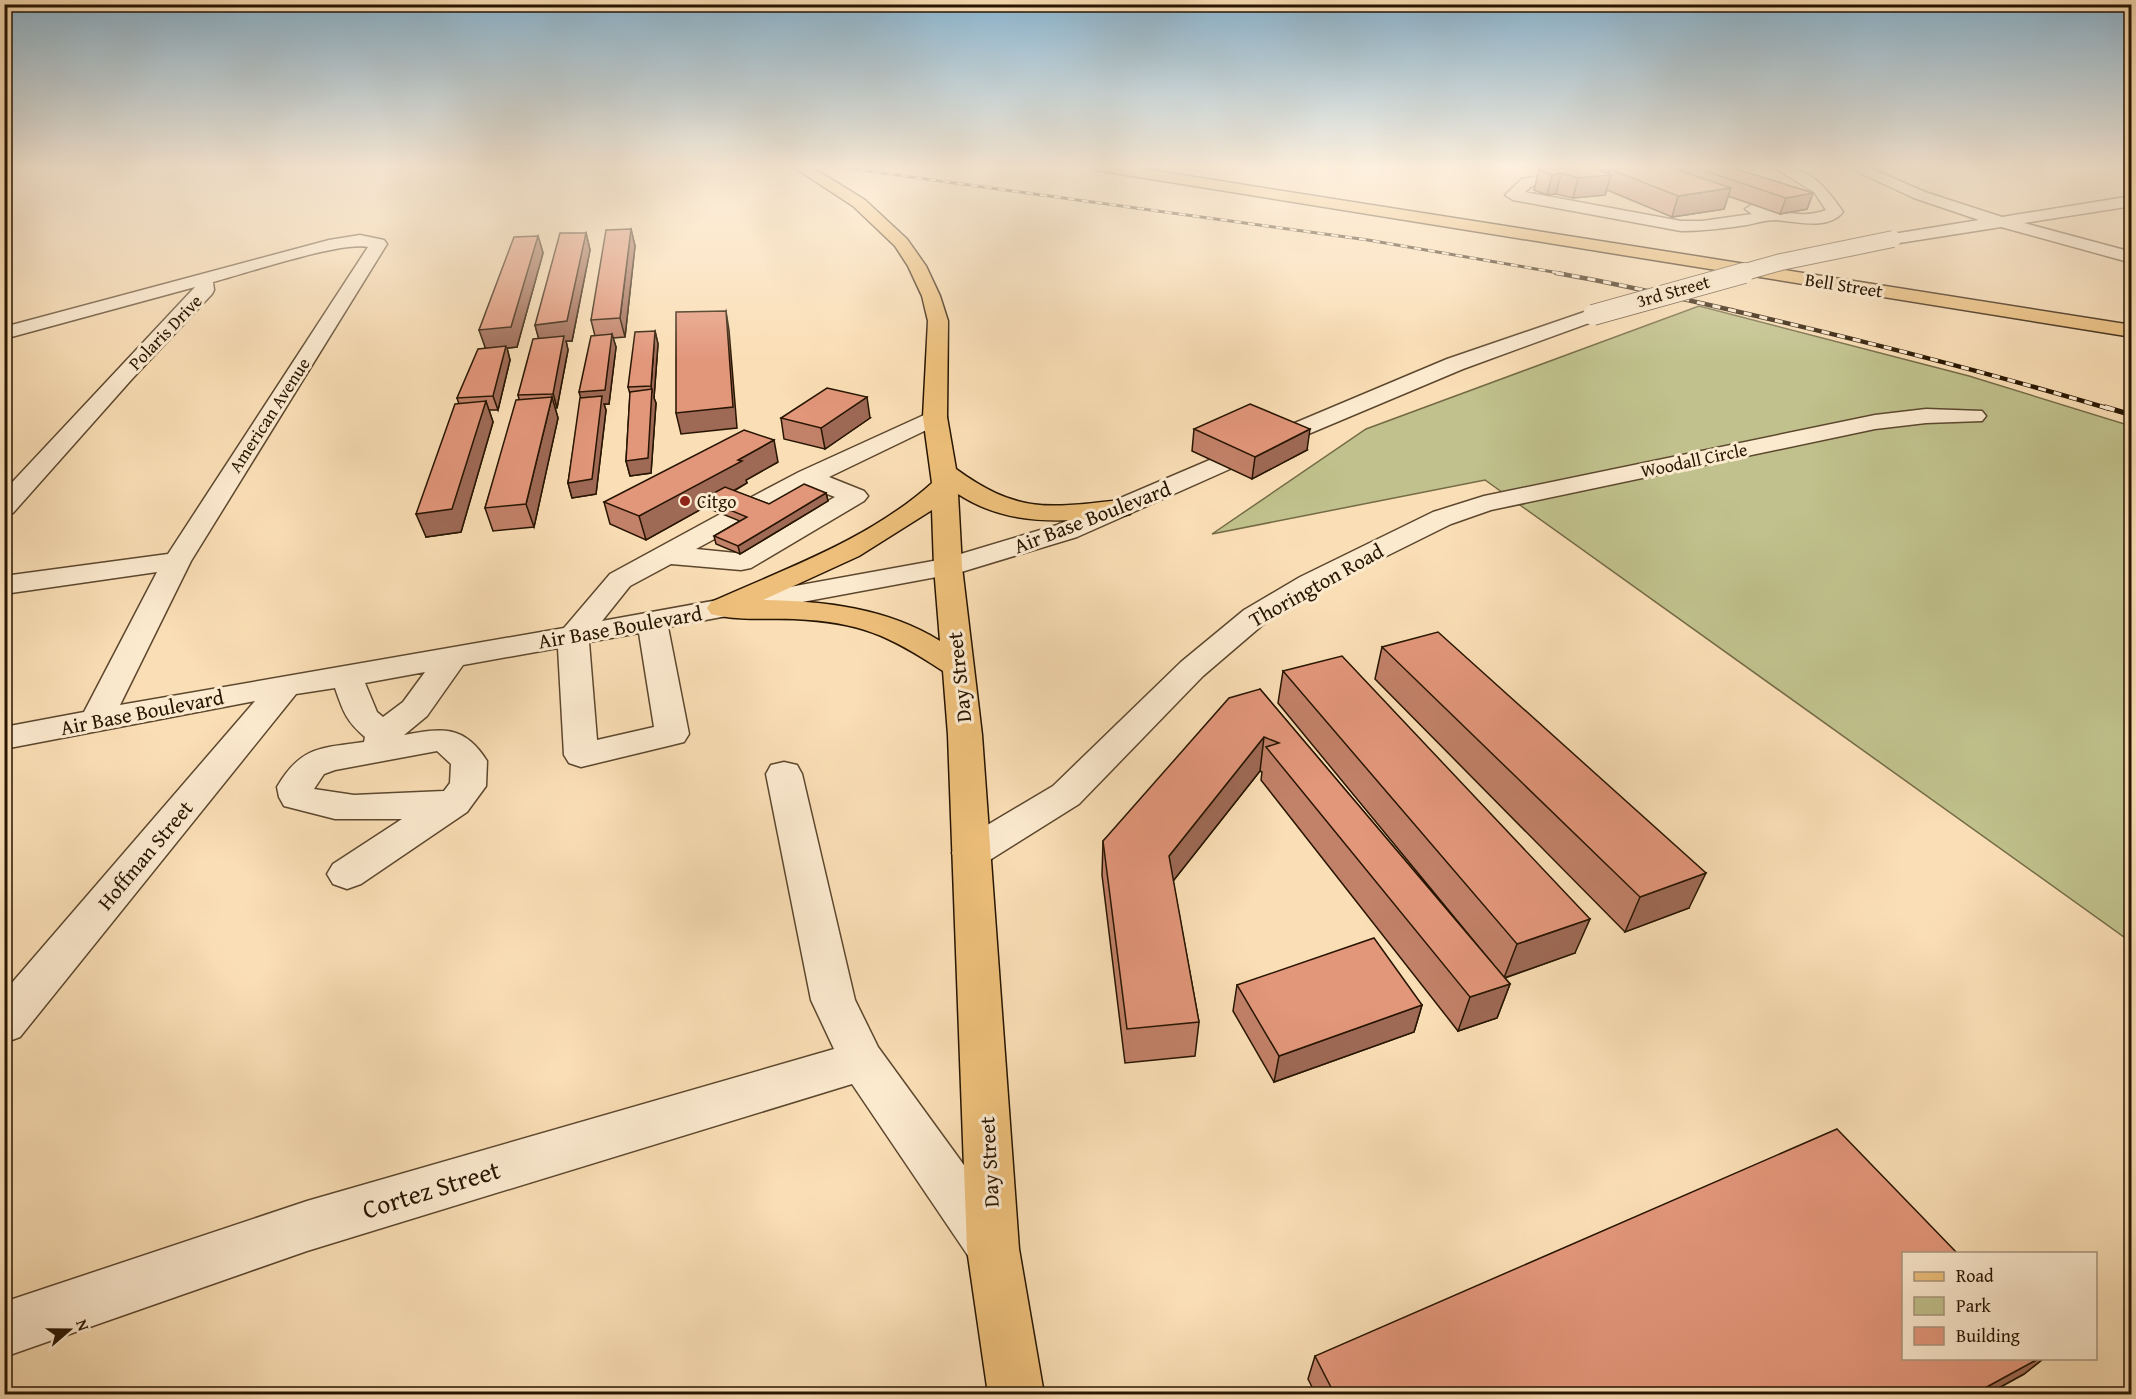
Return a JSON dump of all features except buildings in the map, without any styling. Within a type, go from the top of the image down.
[{"type":"main road","name":"Day Street","points":[[890,231],[917,266],[931,296],[938,321],[935,417],[944,479],[948,567],[965,735],[993,1249],[1016,1395]]},
{"type":"main road","name":"Bell Street","points":[[1505,231],[2132,331]]},
{"type":"main road","points":[[722,608],[849,550],[917,510],[944,479],[993,503],[1025,512],[1063,514],[1121,508]]},
{"type":"main road","points":[[722,608],[801,610],[864,620],[903,633],[958,667]]},
{"type":"street","name":"3rd Street","points":[[1279,438],[1455,364],[1593,315],[1781,262],[1937,231]]},
{"type":"street","points":[[2040,231],[2132,258]]},
{"type":"street","name":"American Avenue","points":[[96,720],[177,561],[378,244],[360,240],[335,244],[203,279]]},
{"type":"street","name":"Polaris Drive","points":[[4,333],[203,279],[205,290],[118,381],[4,507]]},
{"type":"street","name":"Woodall Circle","points":[[1590,482],[1893,419],[1974,416]]},
{"type":"street","points":[[668,555],[741,562],[768,522],[808,477],[935,417]]},
{"type":"street","name":"Air Base Boulevard","points":[[4,738],[948,567],[1067,531],[1221,464]]},
{"type":"street","points":[[652,621],[672,734],[581,755],[573,636],[620,580],[668,555],[855,496],[808,477]]},
{"type":"street","name":"Thorington Road","points":[[971,853],[1066,795],[1082,782],[1192,669],[1255,616],[1310,584],[1442,518],[1484,504],[1590,482]]},
{"type":"street","points":[[4,585],[177,561]]},
{"type":"street","points":[[382,743],[415,710],[452,658]]},
{"type":"street","points":[[347,676],[362,717],[382,743]]},
{"type":"street","name":"Hoffman Street","points":[[4,1024],[285,686]]},
{"type":"street","points":[[347,874],[454,803],[468,786],[469,762],[450,742],[437,740],[382,743],[312,766],[295,787],[297,797],[317,805],[356,807],[454,803]]},
{"type":"street","name":"Day Street","points":[[784,774],[833,1000],[862,1060],[993,1249]]},
{"type":"street","name":"Cortez Street","points":[[4,1330],[307,1226],[862,1060]]},
{"type":"green space","points":[[1699,306],[1969,376],[2131,426],[2131,942],[1485,480],[1212,534],[1366,429]]},
{"type":"railway","points":[[1305,231],[1565,274]]},
{"type":"railway","points":[[1556,273],[1646,290],[1829,333],[1970,369],[2110,409]]},
{"type":"railway","points":[[2105,407],[2132,415]]},
{"type":"place","name":"Citgo","points":[[685,501]]}]
